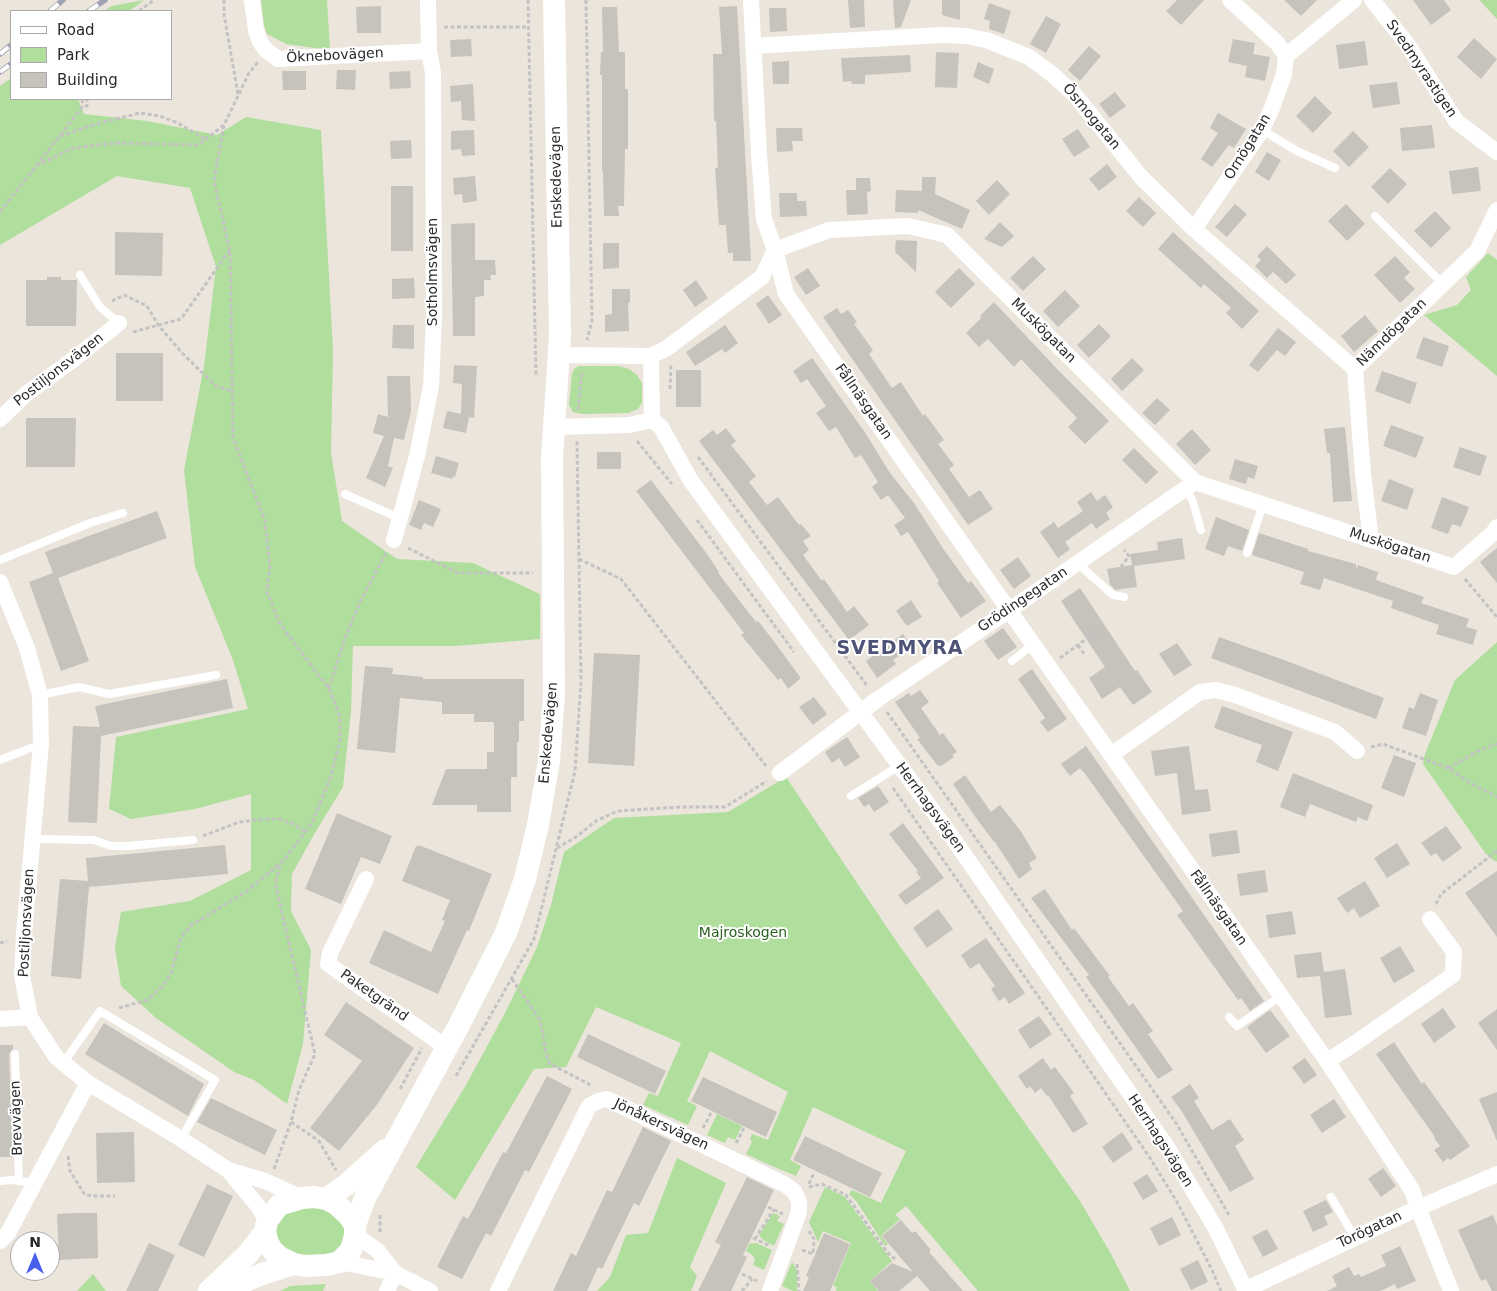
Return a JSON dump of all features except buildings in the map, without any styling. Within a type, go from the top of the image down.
[{"type":"street","name":"Öknebovägen","points":[[252,0],[256,31],[266,50],[278,59],[429,51]]},
{"type":"street","name":"Sotholmsvägen","points":[[394,540],[417,456],[431,386],[434,318],[433,93],[429,51],[428,0]]},
{"type":"street","name":"Enskedevägen","points":[[340,1262],[351,1250],[365,1198],[397,1140],[438,1042],[506,933],[525,879],[536,834],[549,761],[554,695],[553,427],[558,355],[559,297],[554,0]]},
{"type":"street","name":"Fållnäsgatan","points":[[751,0],[764,219],[775,250],[786,294],[1327,1061],[1412,1190],[1451,1291]]},
{"type":"street","points":[[1230,0],[1276,43],[1286,56],[1354,0]]},
{"type":"street","name":"Svedmyrastigen","points":[[1372,0],[1408,45],[1456,121],[1497,152]]},
{"type":"street","name":"Ösmogatan","points":[[753,46],[941,35],[966,36],[986,40],[1029,58],[1053,75],[1074,94],[1141,177],[1194,229],[1355,369]]},
{"type":"street","name":"Ornögatan","points":[[1194,229],[1262,130],[1284,74],[1286,56]]},
{"type":"street","name":"Nämdögatan","points":[[1371,540],[1363,474],[1355,369],[1477,251],[1497,210]]},
{"type":"street","name":"Muskögatan","points":[[775,250],[828,230],[908,226],[948,236],[1190,485],[1263,504],[1454,567]]},
{"type":"street","points":[[558,355],[651,356],[668,348],[762,277],[775,250]]},
{"type":"street","name":"Postiljonsvägen","points":[[0,419],[26,394],[119,323]]},
{"type":"street","points":[[553,427],[629,425],[652,420],[651,356]]},
{"type":"street","name":"Herrhagsvägen","points":[[652,420],[661,427],[691,481],[860,714],[956,842],[1169,1150],[1216,1229],[1245,1290]]},
{"type":"street","name":"Grödingegatan","points":[[777,775],[878,699],[1190,485]]},
{"type":"street","points":[[1454,567],[1493,533],[1497,527]]},
{"type":"street","name":"Postiljonsvägen","points":[[0,582],[27,648],[40,695],[41,744],[22,976],[30,1017],[56,1057],[88,1083],[181,1139],[228,1170],[264,1181],[302,1198]]},
{"type":"street","points":[[1111,755],[1200,692],[1216,690],[1335,732],[1357,751]]},
{"type":"street","name":"Paketgränd","points":[[366,879],[330,953],[328,964],[438,1042]]},
{"type":"street","points":[[1327,1061],[1453,975],[1454,952],[1430,919]]},
{"type":"street","points":[[0,1019],[30,1017]]},
{"type":"street","name":"Brevvägen","points":[[0,1241],[8,1233],[27,1182],[62,1132],[88,1083]]},
{"type":"street","name":"Jönåkersvägen","points":[[498,1291],[589,1106],[598,1100],[607,1099],[784,1184],[794,1191],[799,1202],[799,1212],[770,1291]]},
{"type":"street","name":"Enskedevägen","points":[[326,1199],[346,1185],[397,1140]]},
{"type":"street","name":"Postiljonsvägen","points":[[228,1170],[258,1206],[266,1226]]},
{"type":"street","name":"Torögatan","points":[[1245,1290],[1418,1208],[1497,1174]]},
{"type":"street","points":[[208,1291],[246,1255],[279,1205],[302,1198],[326,1199],[336,1204],[348,1215],[355,1230],[377,1250],[394,1273]]},
{"type":"street","points":[[266,1226],[268,1243],[273,1251],[281,1258],[294,1264],[305,1266],[340,1262],[394,1273],[430,1291]]},
{"type":"street","points":[[222,1291],[262,1274],[294,1264]]},
{"type":"street","points":[[387,1291],[394,1273]]},
{"type":"lane","points":[[1262,130],[1297,151],[1335,168]]},
{"type":"lane","points":[[1375,216],[1443,284]]},
{"type":"lane","points":[[80,275],[100,307],[119,323]]},
{"type":"lane","points":[[1190,485],[1192,500],[1201,530]]},
{"type":"lane","points":[[344,494],[399,518]]},
{"type":"lane","points":[[1247,553],[1263,504]]},
{"type":"lane","points":[[0,560],[81,526],[123,513]]},
{"type":"lane","points":[[1079,562],[1085,570],[1113,595],[1124,598]]},
{"type":"lane","points":[[1012,660],[1032,645]]},
{"type":"lane","points":[[40,695],[79,687],[109,694],[216,675]]},
{"type":"lane","points":[[0,760],[41,744]]},
{"type":"lane","points":[[851,796],[899,766]]},
{"type":"lane","points":[[32,840],[94,840],[111,846],[128,846],[193,840]]},
{"type":"lane","points":[[1228,1017],[1237,1026],[1281,996]]},
{"type":"lane","points":[[64,1062],[100,1011],[215,1080],[181,1139]]},
{"type":"lane","name":"Brevvägen","points":[[15,1054],[27,1182]]},
{"type":"lane","points":[[0,1181],[27,1182]]},
{"type":"lane","points":[[1331,1197],[1355,1238]]},
{"type":"path","points":[[140,10],[154,0]]},
{"type":"path","points":[[224,0],[224,14],[238,95]]},
{"type":"path","points":[[528,0],[536,379]]},
{"type":"path","points":[[576,427],[584,355],[592,322],[586,0]]},
{"type":"path","points":[[428,28],[528,27]]},
{"type":"path","points":[[100,1011],[129,1006],[147,1000],[163,986],[171,973],[181,938],[190,926],[247,891],[281,863],[312,823],[330,779],[340,741],[340,717],[329,688],[280,624],[267,592],[270,567],[265,522],[233,438],[230,251],[214,181],[224,125],[249,73],[266,50]]},
{"type":"path","points":[[82,100],[84,106]]},
{"type":"path","points":[[0,212],[84,106],[87,106],[87,100]]},
{"type":"path","points":[[60,136],[96,124],[140,113],[160,116],[178,123],[205,140]]},
{"type":"path","points":[[36,166],[73,148],[116,143],[198,145],[224,125]]},
{"type":"path","points":[[119,323],[126,334],[181,319],[230,251]]},
{"type":"path","points":[[100,307],[124,295],[146,306],[159,326],[182,353],[216,386],[232,391]]},
{"type":"path","points":[[635,439],[673,486]]},
{"type":"path","points":[[692,513],[725,561],[798,658]]},
{"type":"path","points":[[329,688],[344,638],[360,602],[394,540],[458,573],[540,573]]},
{"type":"path","points":[[556,849],[596,821],[617,811],[680,807],[725,807],[777,775],[621,579],[579,559]]},
{"type":"path","points":[[1454,567],[1497,617]]},
{"type":"path","points":[[1048,666],[1100,629]]},
{"type":"path","points":[[1078,645],[1084,654]]},
{"type":"path","points":[[1357,751],[1383,744],[1448,768],[1497,798]]},
{"type":"path","points":[[1448,768],[1478,751],[1497,744]]},
{"type":"path","points":[[884,775],[1150,1158],[1177,1202],[1221,1291]]},
{"type":"path","points":[[193,840],[239,822],[264,819],[279,819],[294,824],[305,832]]},
{"type":"path","points":[[1430,919],[1441,894],[1497,851]]},
{"type":"path","points":[[274,1170],[291,1122],[299,1090],[314,1054],[275,884],[281,863]]},
{"type":"path","points":[[512,979],[540,1020],[550,1064],[589,1084],[598,1100]]},
{"type":"path","points":[[398,1094],[407,1074],[438,1042]]},
{"type":"path","points":[[291,1122],[319,1141],[338,1173],[344,1168]]},
{"type":"path","points":[[62,1132],[70,1171],[84,1195],[115,1196]]},
{"type":"path","points":[[814,1173],[808,1187],[822,1184],[844,1194],[888,1253],[895,1259]]},
{"type":"path","points":[[844,1194],[847,1189]]},
{"type":"path","points":[[772,1247],[754,1239],[774,1209]]},
{"type":"path","points":[[804,1250],[813,1254]]},
{"type":"path","points":[[742,1291],[752,1279]]},
{"type":"green space","points":[[144,0],[131,10],[106,10],[112,6]]},
{"type":"green space","points":[[261,0],[327,0],[330,50],[286,44],[267,34]]},
{"type":"green space","points":[[1480,0],[1497,0],[1497,19],[1482,3]]},
{"type":"green space","points":[[10,79],[10,100],[78,100],[84,114],[147,121],[217,135],[246,117],[321,130],[333,350],[331,453],[342,521],[397,559],[473,563],[540,594],[540,639],[456,646],[353,646],[351,711],[343,787],[292,874],[291,911],[311,950],[303,1044],[287,1104],[254,1080],[234,1072],[156,1018],[121,986],[115,948],[121,912],[190,901],[251,870],[251,794],[195,809],[131,819],[109,809],[116,737],[248,709],[233,660],[195,567],[184,470],[204,366],[216,267],[190,188],[117,176],[0,245],[0,86]]},
{"type":"green space","points":[[1488,253],[1497,260],[1497,376],[1424,315],[1457,305],[1471,290],[1466,277]]},
{"type":"green space","points":[[579,366],[619,366],[629,369],[637,375],[642,383],[642,403],[638,409],[628,413],[582,414],[573,412],[569,405],[572,373]]},
{"type":"green space","points":[[1497,642],[1496,862],[1486,854],[1423,764],[1425,754],[1455,680]]},
{"type":"green space","name":"Majroskogen","points":[[786,777],[892,935],[1080,1201],[1130,1291],[978,1291],[906,1206],[895,1215],[900,1219],[881,1236],[888,1244],[885,1246],[857,1202],[849,1194],[852,1190],[881,1203],[906,1151],[813,1107],[790,1160],[801,1166],[796,1176],[746,1154],[752,1142],[750,1139],[752,1134],[768,1140],[788,1092],[710,1051],[687,1101],[697,1106],[688,1125],[643,1105],[649,1093],[658,1096],[681,1043],[596,1007],[566,1067],[534,1069],[455,1200],[416,1167],[466,1085],[505,1013],[537,947],[551,905],[564,852],[614,818],[728,812]]},
{"type":"green space","points":[[717,1114],[742,1126],[735,1140],[728,1137],[725,1143],[707,1135]]},
{"type":"green space","points":[[677,1158],[726,1183],[690,1267],[697,1276],[691,1291],[597,1291],[610,1277],[626,1235],[648,1233]]},
{"type":"green space","points":[[825,1187],[845,1197],[892,1261],[870,1281],[878,1291],[836,1291],[837,1287],[833,1286],[851,1243],[823,1231],[818,1242],[809,1222]]},
{"type":"green space","points":[[311,1207],[332,1211],[345,1227],[343,1244],[329,1257],[286,1255],[272,1228],[281,1214]]},
{"type":"green space","points":[[773,1213],[780,1216],[777,1221],[784,1224],[774,1246],[763,1240],[759,1235]]},
{"type":"green space","points":[[756,1243],[772,1250],[764,1270],[753,1265],[755,1259],[746,1251],[749,1244]]},
{"type":"green space","points":[[792,1262],[797,1270],[797,1291],[782,1286]]},
{"type":"green space","points":[[93,1274],[106,1291],[77,1291]]},
{"type":"green space","points":[[326,1284],[323,1291],[280,1291],[290,1286]]},
{"type":"railway","points":[[51,10],[63,0]]},
{"type":"railway","points":[[90,10],[105,0]]},
{"type":"railway","points":[[0,54],[10,46]]},
{"type":"railway","points":[[0,72],[10,65]]},
{"type":"district","name":"SVEDMYRA","points":[[900,649]]}]
